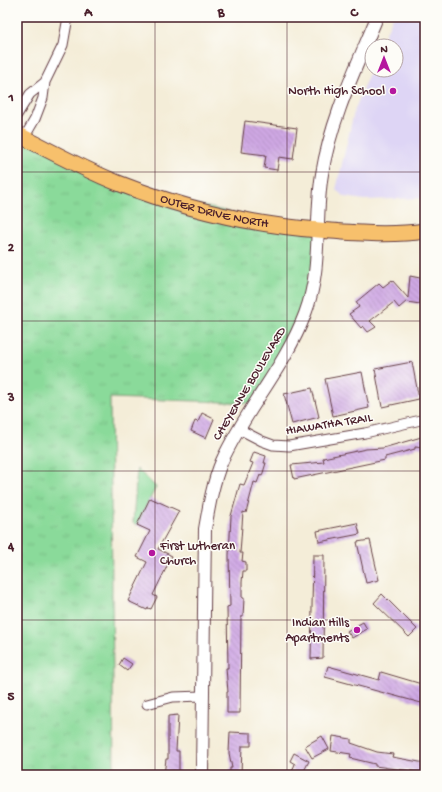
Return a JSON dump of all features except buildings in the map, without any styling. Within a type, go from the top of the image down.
[{"type":"main road","name":"OUTER DRIVE NORTH","points":[[21,136],[93,172],[148,194],[219,214],[306,230],[362,234],[425,231]]},
{"type":"street","points":[[21,136],[35,119],[43,98],[45,82],[64,45],[68,17]]},
{"type":"street","name":"CHEYENNE BOULEVARD","points":[[202,775],[205,529],[210,501],[221,463],[239,429],[295,338],[306,314],[315,278],[319,230],[319,196],[326,153],[344,96],[377,17]]},
{"type":"street","points":[[17,115],[30,94],[45,82]]},
{"type":"street","name":"HIAWATHA TRAIL","points":[[239,429],[268,443],[289,446],[365,433],[425,419]]},
{"type":"street","points":[[147,704],[173,697],[202,696]]},
{"type":"shaded area","name":"North High School","points":[[393,17],[425,17],[425,198],[364,200],[345,197],[336,190],[354,112],[367,78],[404,78],[404,38],[384,38]]},
{"type":"green space","points":[[17,136],[125,187],[316,233],[312,276],[290,341],[251,403],[110,398],[114,775],[17,775]]},
{"type":"green space","points":[[137,469],[156,487],[137,525],[133,523]]},
{"type":"place","name":"North High School","points":[[393,91]]},
{"type":"place","name":"First Lutheran Church","points":[[152,553]]},
{"type":"place","name":"Indian Hills Apartments","points":[[357,630]]}]
